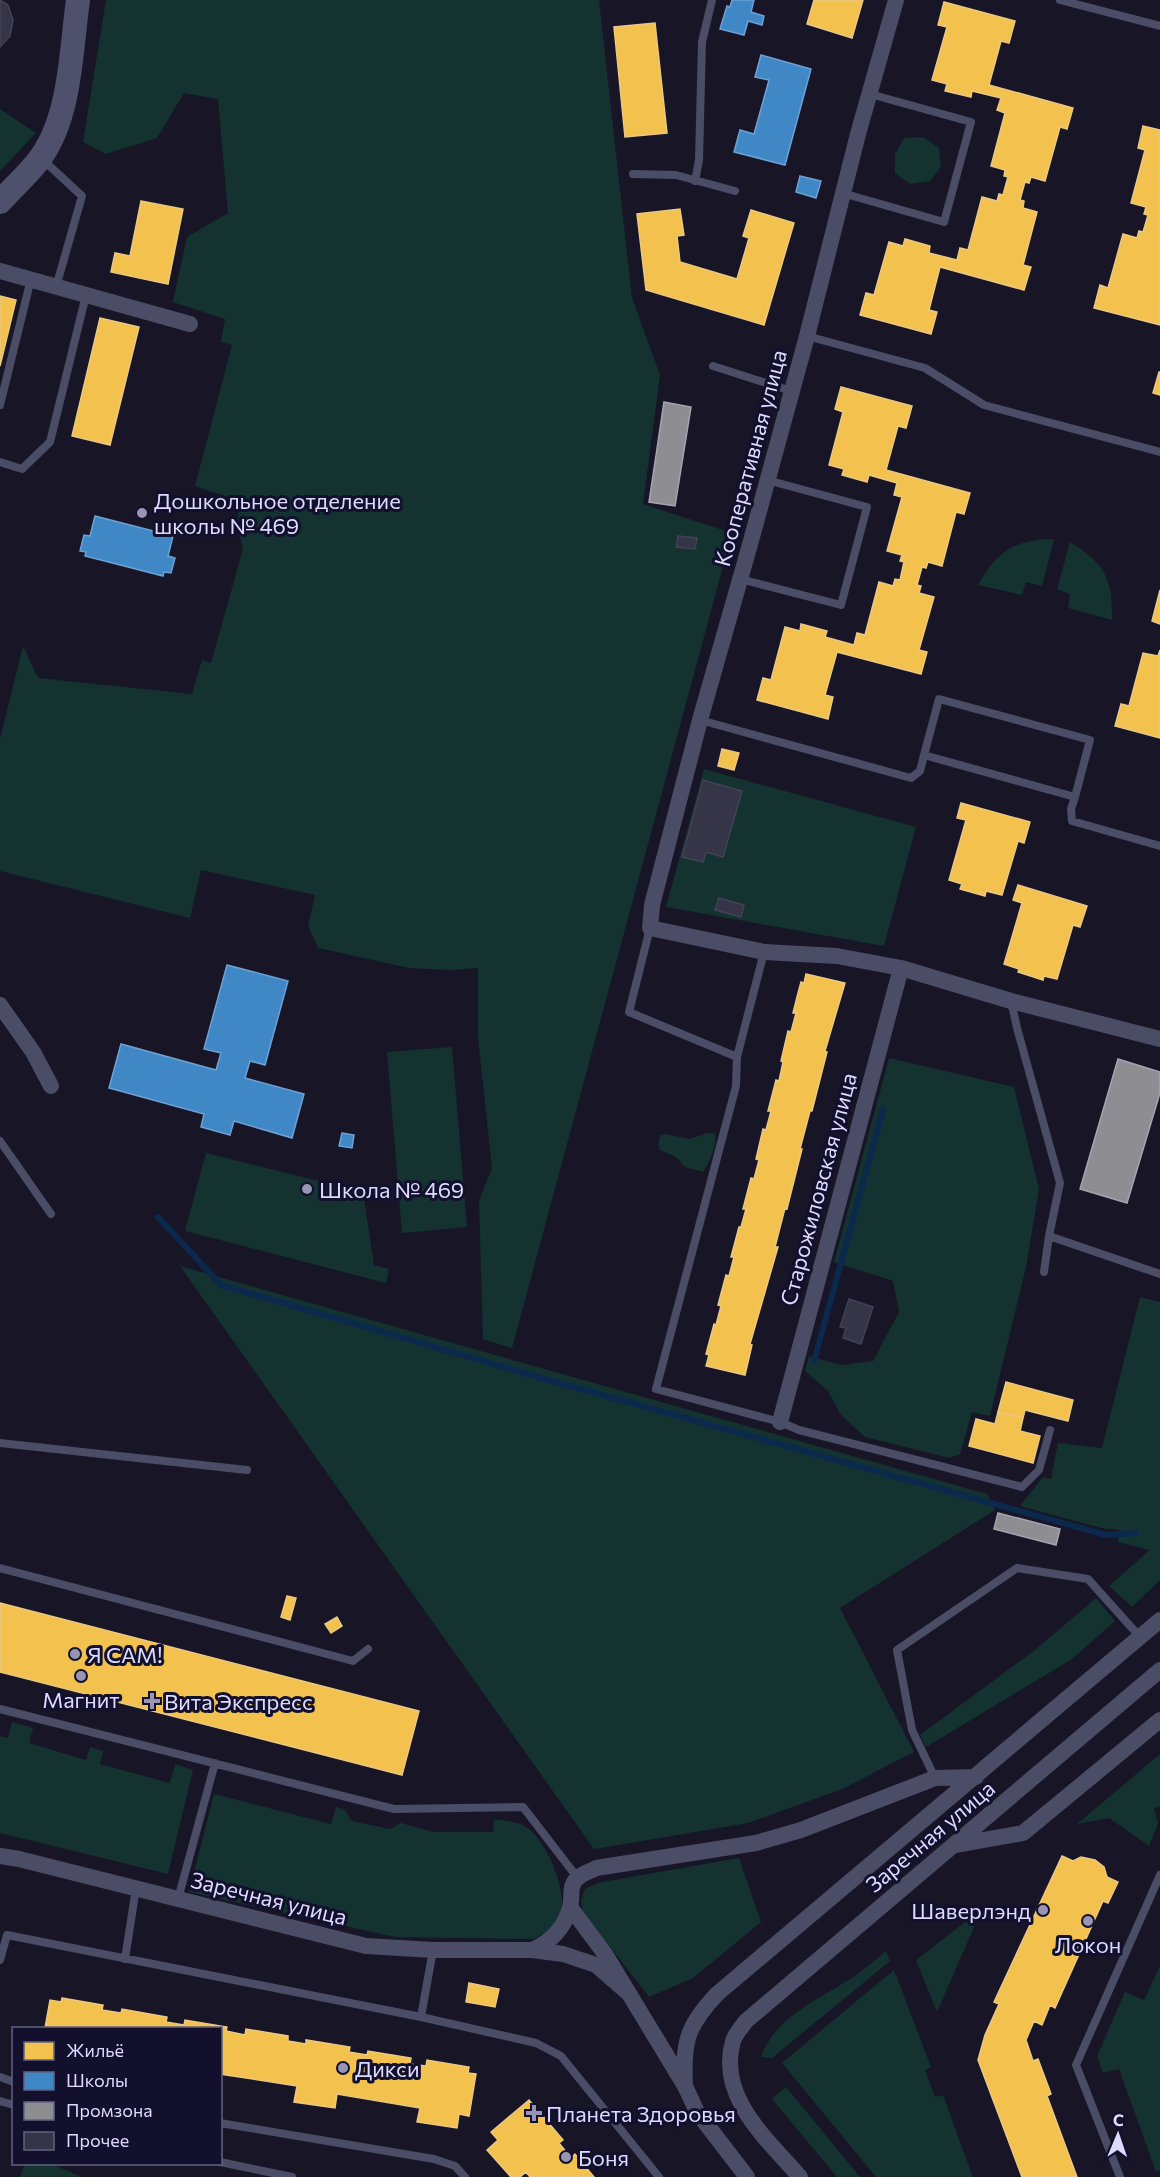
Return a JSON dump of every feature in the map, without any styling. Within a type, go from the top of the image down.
[{"type":"street","points":[[0,202],[41,157],[56,131],[64,100],[78,0]]},
{"type":"street","name":"Кооперативная улица","points":[[650,928],[652,905],[700,720],[807,336],[842,194],[896,0]]},
{"type":"street","points":[[0,271],[190,324]]},
{"type":"street","points":[[650,928],[764,951],[837,956],[901,968],[1160,1039]]},
{"type":"street","name":"Старожиловская улица","points":[[780,1422],[901,968]]},
{"type":"street","points":[[0,1005],[33,1052],[51,1086]]},
{"type":"street","name":"Заречная улица","points":[[685,2086],[684,2055],[687,2037],[698,2014],[717,1994],[1160,1620]]},
{"type":"street","name":"Заречная улица","points":[[800,2177],[746,2114],[734,2090],[730,2066],[734,2039],[746,2021],[1160,1670]]},
{"type":"street","points":[[955,1845],[1023,1833],[1160,1720]]},
{"type":"street","name":"Заречная улица","points":[[577,1877],[596,1869],[756,1843],[801,1830],[935,1778],[976,1777]]},
{"type":"street","name":"Заречная улица","points":[[0,1856],[19,1858],[366,1946],[433,1950],[532,1950],[563,1953],[596,1965],[627,1992]]},
{"type":"street","points":[[532,1950],[548,1944],[560,1928],[570,1907],[571,1889],[577,1877]]},
{"type":"street","points":[[570,1907],[605,1954],[685,2086],[697,2112],[747,2177]]},
{"type":"lane","points":[[695,181],[699,160],[702,42],[712,0]]},
{"type":"lane","points":[[1060,0],[1160,27]]},
{"type":"lane","points":[[842,194],[944,222],[971,122],[870,93]]},
{"type":"lane","points":[[41,157],[82,196],[56,287]]},
{"type":"lane","points":[[633,174],[676,175],[735,191]]},
{"type":"lane","points":[[0,405],[31,279]]},
{"type":"lane","points":[[0,462],[22,469],[50,442],[86,295]]},
{"type":"lane","points":[[807,336],[925,368],[984,405],[1160,452]]},
{"type":"lane","points":[[713,366],[791,391]]},
{"type":"lane","points":[[740,579],[841,605],[867,507],[767,480]]},
{"type":"lane","points":[[700,720],[911,778],[920,771],[939,699],[1090,740],[1071,808],[1072,821],[1160,846]]},
{"type":"lane","points":[[924,755],[1075,797]]},
{"type":"lane","points":[[650,928],[629,1012],[737,1058]]},
{"type":"lane","points":[[764,951],[737,1058],[736,1086],[656,1389],[780,1422],[799,1430],[1022,1487],[1039,1470],[1050,1430]]},
{"type":"lane","points":[[1011,1000],[1060,1183],[1044,1272]]},
{"type":"lane","points":[[0,1141],[51,1214]]},
{"type":"lane","points":[[1049,1236],[1160,1274]]},
{"type":"lane","points":[[0,1443],[247,1470]]},
{"type":"lane","points":[[0,1568],[353,1661],[368,1649]]},
{"type":"lane","points":[[935,1778],[912,1730],[897,1650],[1017,1568],[1088,1579],[1140,1637]]},
{"type":"lane","points":[[0,1709],[394,1809],[523,1807],[577,1877]]},
{"type":"lane","points":[[178,1899],[214,1763]]},
{"type":"lane","points":[[1120,2177],[1076,2065],[1160,1875]]},
{"type":"lane","points":[[125,1959],[136,1888]]},
{"type":"lane","points":[[0,1960],[8,1935],[536,2043],[561,2056],[659,2177]]},
{"type":"lane","points":[[421,2018],[433,1950]]},
{"type":"lane","points":[[222,2123],[434,2159],[455,2166],[465,2177]]},
{"type":"lane","points":[[222,2162],[292,2177]]},
{"type":"green space","points":[[106,0],[599,0],[632,298],[660,375],[643,504],[732,533],[512,1348],[483,1339],[479,1201],[492,1168],[478,1038],[478,968],[451,970],[409,968],[318,948],[308,926],[315,895],[201,870],[190,918],[0,871],[0,739],[23,646],[38,678],[192,694],[202,660],[211,663],[243,549],[237,525],[240,501],[195,486],[232,345],[221,342],[225,319],[173,302],[187,237],[228,213],[218,99],[184,93],[157,138],[106,154],[83,142]]},
{"type":"green space","points":[[0,109],[36,133],[0,171]]},
{"type":"green space","points":[[923,137],[939,148],[941,167],[930,181],[910,184],[895,173],[895,154],[904,138]]},
{"type":"green space","points":[[1054,539],[1042,586],[1026,582],[1022,595],[978,585],[992,563],[1008,549],[1028,542]]},
{"type":"green space","points":[[1070,542],[1099,565],[1104,574],[1111,593],[1112,620],[1068,608],[1070,594],[1057,589]]},
{"type":"green space","points":[[704,769],[916,827],[884,946],[666,907]]},
{"type":"green space","points":[[452,1047],[467,1227],[402,1233],[387,1052]]},
{"type":"green space","points":[[889,1058],[1014,1087],[1039,1189],[1026,1267],[990,1416],[972,1412],[960,1454],[950,1458],[865,1437],[841,1415],[828,1391],[805,1371],[809,1356],[841,1365],[873,1361],[899,1312],[893,1281],[834,1262]]},
{"type":"green space","points":[[706,1133],[715,1133],[715,1143],[703,1172],[685,1167],[676,1157],[660,1150],[658,1145],[660,1136],[665,1134],[690,1139]]},
{"type":"green space","points":[[206,1153],[363,1192],[374,1265],[389,1269],[386,1283],[185,1231]]},
{"type":"green space","points":[[180,1266],[987,1494],[995,1510],[840,1608],[914,1752],[842,1789],[748,1823],[594,1849]]},
{"type":"green space","points":[[1140,1297],[1160,1302],[1160,1580],[1132,1607],[1109,1586],[1150,1550],[1118,1542],[1119,1530],[1101,1528],[1020,1506],[1043,1477],[1051,1479],[1058,1443],[1102,1448]]},
{"type":"green space","points":[[1096,1598],[1115,1621],[1072,1659],[926,1747],[920,1735],[1035,1650]]},
{"type":"green space","points":[[12,1722],[33,1728],[29,1743],[86,1760],[90,1747],[103,1751],[100,1764],[170,1783],[175,1764],[193,1770],[168,1874],[0,1833],[0,1736],[8,1738]]},
{"type":"green space","points":[[1160,1754],[1160,1806],[1154,1808],[1158,1824],[1149,1846],[1109,1818],[1077,1824]]},
{"type":"green space","points":[[214,1794],[331,1824],[336,1807],[344,1809],[352,1821],[390,1829],[401,1823],[433,1832],[493,1832],[494,1820],[517,1823],[529,1829],[536,1836],[549,1856],[559,1881],[561,1915],[554,1927],[534,1939],[395,1937],[189,1892]]},
{"type":"green space","points":[[739,1858],[761,1922],[693,1978],[649,1997],[583,1912],[581,1900],[585,1889],[597,1883]]},
{"type":"green space","points":[[982,1909],[937,2012],[916,1960]]},
{"type":"green space","points":[[886,1951],[890,1961],[772,2058],[761,2057],[776,2031],[787,2020],[799,2010],[856,1975]]},
{"type":"green space","points":[[1160,1966],[1160,2170],[1156,2172],[1119,2069],[1103,2073],[1097,2056],[1125,1992],[1144,2000]]},
{"type":"green space","points":[[894,1970],[931,2067],[925,2070],[935,2097],[943,2095],[973,2177],[876,2177],[782,2063]]},
{"type":"green space","points":[[786,2087],[860,2177],[837,2177],[772,2099]]},
{"type":"green space","points":[[25,2165],[53,2165],[82,2177],[20,2177]]},
{"type":"building: Жильё","points":[[814,0],[863,0],[852,38],[807,24]]},
{"type":"building: Жильё","points":[[944,2],[1015,21],[1009,43],[1001,41],[989,85],[1073,108],[1067,129],[1060,127],[1045,181],[1031,177],[1029,183],[1025,182],[1020,200],[1024,201],[1023,208],[1037,212],[1023,265],[1031,267],[1024,290],[940,267],[929,310],[937,312],[931,334],[860,315],[866,293],[874,295],[889,242],[903,246],[905,239],[930,246],[929,253],[957,260],[960,248],[968,250],[982,197],[997,201],[999,194],[1003,195],[1008,177],[1004,176],[1005,170],[991,166],[1005,113],[997,110],[1001,98],[972,91],[971,97],[945,91],[947,84],[932,80],[947,27],[938,25]]},
{"type":"building: Жильё","points":[[655,23],[667,133],[625,137],[614,27]]},
{"type":"building: Жильё","points":[[1143,126],[1160,130],[1160,325],[1094,308],[1100,285],[1108,288],[1123,234],[1137,238],[1139,231],[1143,232],[1148,215],[1144,214],[1146,207],[1131,203],[1145,150],[1138,148]]},
{"type":"building: Жильё","points":[[141,201],[183,209],[168,284],[111,272],[115,253],[130,256]]},
{"type":"building: Жильё","points":[[680,209],[684,235],[677,236],[680,262],[737,279],[749,238],[743,236],[751,210],[794,223],[764,325],[646,290],[637,214]]},
{"type":"building: Жильё","points":[[0,296],[16,300],[0,366]]},
{"type":"building: Жильё","points":[[100,318],[139,327],[110,445],[72,436]]},
{"type":"building: Жильё","points":[[1160,372],[1160,395],[1153,393]]},
{"type":"building: Жильё","points":[[841,387],[912,406],[906,428],[898,426],[886,470],[970,493],[964,514],[956,512],[942,566],[928,562],[926,568],[922,567],[917,585],[921,586],[919,593],[934,597],[919,650],[927,652],[921,674],[837,652],[825,695],[833,697],[828,719],[757,700],[763,678],[771,680],[785,627],[800,631],[801,624],[827,631],[825,637],[854,645],[857,633],[865,635],[879,582],[893,586],[895,579],[900,580],[904,562],[900,561],[902,555],[887,551],[902,497],[894,495],[897,483],[869,475],[867,482],[842,475],[844,469],[829,465],[843,412],[835,409]]},
{"type":"building: Жильё","points":[[1160,590],[1160,624],[1152,621]]},
{"type":"building: Жильё","points":[[1160,650],[1160,738],[1115,726],[1121,704],[1129,706],[1143,653],[1158,656]]},
{"type":"building: Жильё","points":[[722,749],[739,753],[734,770],[718,766]]},
{"type":"building: Жильё","points":[[961,803],[1030,822],[1024,843],[1018,841],[1002,895],[986,891],[985,896],[960,889],[962,884],[949,880],[966,820],[957,818]]},
{"type":"building: Жильё","points":[[1018,885],[1087,906],[1080,927],[1073,925],[1057,979],[1044,976],[1043,980],[1018,972],[1019,969],[1004,964],[1022,903],[1013,900]]},
{"type":"building: Жильё","points":[[806,974],[845,983],[825,1051],[827,1052],[800,1149],[802,1149],[787,1209],[785,1208],[775,1247],[778,1247],[750,1344],[752,1345],[745,1375],[706,1366],[709,1355],[706,1354],[721,1306],[718,1305],[726,1275],[729,1276],[734,1257],[731,1257],[746,1209],[743,1209],[751,1178],[754,1179],[759,1160],[756,1159],[763,1129],[766,1130],[771,1111],[768,1111],[776,1080],[779,1081],[788,1031],[791,1032],[797,997]]},
{"type":"building: Жильё","points":[[1006,1382],[1073,1400],[1068,1421],[1025,1410],[1023,1418],[998,1412]]},
{"type":"building: Жильё","points":[[998,1412],[1023,1418],[1020,1431],[1040,1436],[1033,1463],[969,1446],[976,1419],[995,1424]]},
{"type":"building: Жильё","points":[[287,1596],[296,1598],[290,1620],[281,1617]]},
{"type":"building: Жильё","points":[[0,1603],[419,1711],[402,1775],[0,1672]]},
{"type":"building: Жильё","points":[[337,1617],[342,1626],[331,1633],[325,1624]]},
{"type":"building: Жильё","points":[[1062,1856],[1073,1861],[1081,1857],[1095,1860],[1104,1867],[1107,1877],[1118,1882],[1108,1903],[1103,1901],[1055,2008],[1050,2005],[1042,2025],[1034,2021],[1026,2040],[1033,2061],[1038,2059],[1051,2094],[1047,2096],[1077,2177],[1022,2177],[978,2060],[985,2035],[999,2004],[994,2002]]},
{"type":"building: Жильё","points":[[469,1983],[499,1989],[495,2007],[466,2002]]},
{"type":"building: Жильё","points":[[62,1998],[103,2005],[102,2010],[121,2013],[122,2009],[167,2017],[166,2022],[184,2025],[185,2020],[227,2027],[226,2031],[245,2035],[246,2029],[288,2036],[288,2041],[306,2044],[306,2040],[350,2047],[349,2052],[367,2055],[368,2051],[411,2058],[410,2064],[426,2066],[427,2060],[469,2067],[468,2073],[476,2074],[469,2116],[459,2114],[457,2128],[417,2122],[420,2108],[337,2094],[335,2108],[294,2102],[297,2086],[222,2074],[222,2027],[45,2027],[50,2000],[61,2002]]},
{"type":"building: Жильё","points":[[529,2100],[563,2140],[559,2143],[571,2158],[575,2154],[594,2177],[530,2177],[526,2172],[520,2177],[511,2177],[487,2150],[498,2140],[491,2132]]},
{"type":"building: Школы","points":[[732,0],[754,0],[751,12],[764,16],[762,25],[748,21],[744,35],[720,29],[727,6],[730,7]]},
{"type":"building: Школы","points":[[761,55],[811,69],[785,165],[734,152],[740,130],[754,134],[769,80],[755,77]]},
{"type":"building: Школы","points":[[800,176],[821,181],[816,198],[796,192]]},
{"type":"building: Школы","points":[[95,516],[173,536],[168,556],[175,558],[171,573],[164,572],[163,576],[85,556],[86,552],[80,551],[84,535],[90,536]]},
{"type":"building: Школы","points":[[227,965],[288,981],[265,1065],[250,1061],[245,1078],[304,1094],[292,1138],[234,1121],[230,1135],[201,1127],[204,1114],[109,1088],[121,1044],[216,1070],[221,1053],[204,1049]]},
{"type":"building: Школы","points":[[342,1133],[354,1135],[352,1148],[339,1146]]},
{"type":"building: Промзона","points":[[664,402],[691,407],[675,506],[649,502]]},
{"type":"building: Промзона","points":[[1118,1059],[1160,1072],[1160,1093],[1127,1203],[1080,1189]]},
{"type":"building: Промзона","points":[[998,1513],[1060,1529],[1056,1545],[994,1529]]},
{"type":"building: Прочее","points":[[0,0],[8,5],[13,20],[10,36],[0,47]]},
{"type":"building: Прочее","points":[[678,536],[697,538],[695,549],[676,547]]},
{"type":"building: Прочее","points":[[703,780],[742,791],[723,857],[706,852],[703,862],[682,857]]},
{"type":"building: Прочее","points":[[719,898],[744,905],[741,917],[715,910]]},
{"type":"building: Прочее","points":[[849,1299],[873,1307],[861,1344],[843,1338],[846,1328],[840,1327]]},
{"type":"waterway","points":[[814,1361],[883,1110]]},
{"type":"waterway","points":[[158,1217],[221,1285],[545,1379],[1106,1535],[1136,1533]]},
{"type":"place","name":"Дошкольное отделение школы № 469","points":[[142,513]]},
{"type":"place","name":"Школа № 469","points":[[307,1189]]},
{"type":"place","name":"Я САМ!","points":[[75,1654]]},
{"type":"place","name":"Магнит","points":[[81,1676]]},
{"type":"place","name":"Вита Экспресс","points":[[152,1701]]},
{"type":"place","name":"Шаверлэнд","points":[[1043,1910]]},
{"type":"place","name":"Локон","points":[[1088,1921]]},
{"type":"place","name":"Дикси","points":[[343,2068]]},
{"type":"place","name":"Планета Здоровья","points":[[534,2113]]},
{"type":"place","name":"Боня","points":[[566,2157]]}]
